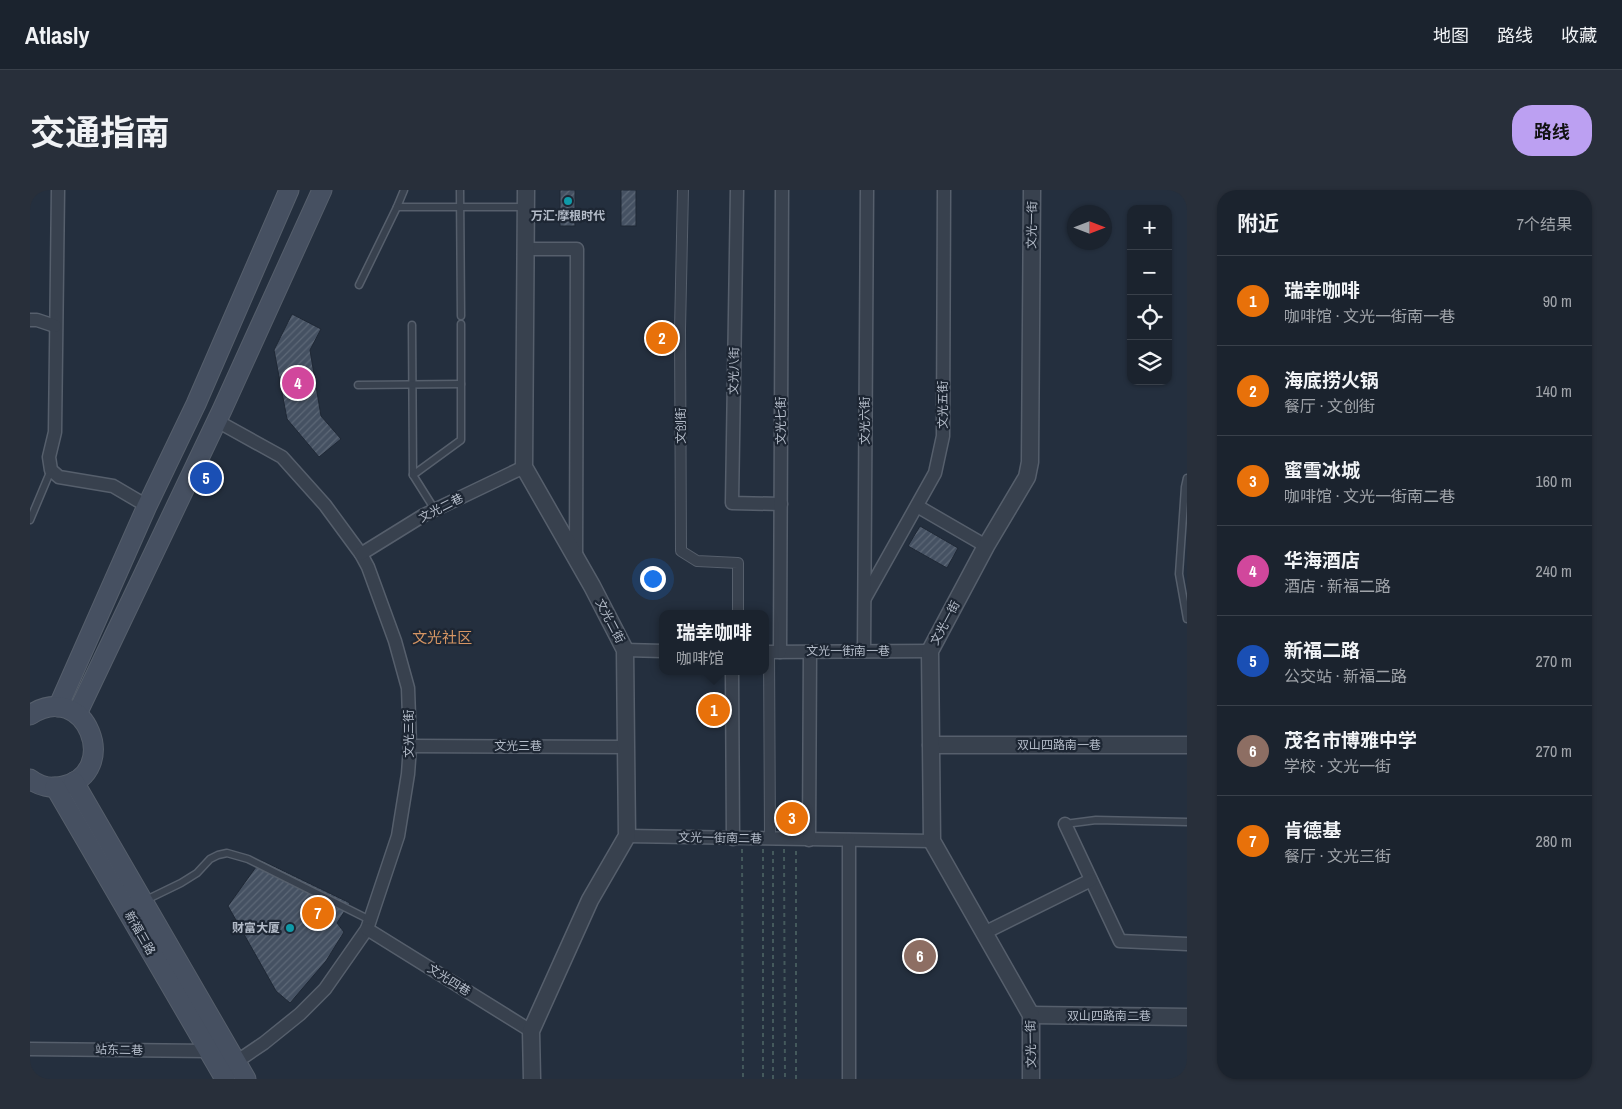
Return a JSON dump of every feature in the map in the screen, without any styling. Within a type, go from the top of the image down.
[{"type":"main road","points":[[58,707],[147,506],[196,404],[290,190]]},
{"type":"main road","points":[[77,714],[217,422],[322,190]]},
{"type":"main road","points":[[30,715],[36,711],[58,707],[77,714],[87,724],[92,737],[94,751],[90,764],[82,776],[74,782],[55,787],[46,786],[30,779]]},
{"type":"main road","points":[[74,782],[246,1079]]},
{"type":"main road","name":"新福三路","points":[[55,787],[225,1079]]},
{"type":"street","points":[[58,190],[55,432],[49,457],[51,470],[59,477],[113,486],[147,506]]},
{"type":"street","name":"文光二街","points":[[526,190],[524,467],[625,650],[627,836]]},
{"type":"street","name":"文创街","points":[[684,190],[680,330],[681,552],[697,561],[738,563],[738,610]]},
{"type":"street","name":"文光八街","points":[[737,190],[732,503],[781,504]]},
{"type":"street","name":"文光七街","points":[[771,652],[781,504],[782,190]]},
{"type":"street","name":"文光六街","points":[[864,651],[866,190]]},
{"type":"street","name":"文光五街","points":[[864,600],[935,473],[943,436],[944,190]]},
{"type":"street","name":"文光一街","points":[[1031,1079],[1031,1015],[932,841],[930,651],[986,546],[1027,477],[1030,462],[1032,190]]},
{"type":"street","points":[[525,249],[576,249],[576,559]]},
{"type":"street","points":[[30,320],[38,320],[55,326]]},
{"type":"street","name":"文光三街","points":[[217,422],[282,456],[325,505],[361,554],[395,641],[408,688],[410,746],[408,774],[398,836],[368,924],[324,989],[300,1014],[264,1044],[236,1062]]},
{"type":"street","name":"文光二巷","points":[[361,554],[435,510],[524,467]]},
{"type":"street","points":[[917,506],[986,546]]},
{"type":"street","points":[[625,650],[659,651]]},
{"type":"street","name":"文光一街南一巷","points":[[771,652],[930,651]]},
{"type":"street","points":[[771,652],[777,839]]},
{"type":"street","points":[[809,840],[810,652]]},
{"type":"street","points":[[732,675],[737,842]]},
{"type":"street","name":"双山四路南一巷","points":[[931,745],[1187,744]]},
{"type":"street","name":"文光三巷","points":[[410,746],[626,747]]},
{"type":"street","points":[[1065,824],[1120,941],[1187,944]]},
{"type":"street","points":[[532,1079],[531,1031],[590,900],[627,836]]},
{"type":"street","name":"文光一街南二巷","points":[[627,836],[737,842],[777,839],[932,841]]},
{"type":"street","points":[[849,840],[849,1079]]},
{"type":"street","points":[[984,933],[1091,880]]},
{"type":"street","name":"文光四巷","points":[[368,924],[531,1031]]},
{"type":"street","name":"双山四路南二巷","points":[[1031,1015],[1187,1016]]},
{"type":"street","name":"站东二巷","points":[[30,1049],[209,1051]]},
{"type":"lane","points":[[358,285],[404,190]]},
{"type":"lane","points":[[460,190],[461,316]]},
{"type":"lane","points":[[397,207],[526,207]]},
{"type":"lane","points":[[413,475],[461,440],[461,324]]},
{"type":"lane","points":[[412,325],[413,475],[435,510]]},
{"type":"lane","points":[[358,385],[461,384]]},
{"type":"lane","points":[[30,520],[51,470]]},
{"type":"lane","points":[[1187,478],[1179,574],[1187,618]]},
{"type":"lane","points":[[1065,824],[1096,820],[1187,822]]},
{"type":"lane","points":[[143,902],[197,873],[210,859],[226,853],[248,859],[368,924]]},
{"type":"path","points":[[763,1079],[777,839]]},
{"type":"path","points":[[773,1079],[777,839]]},
{"type":"path","points":[[777,839],[785,1079]]},
{"type":"path","points":[[777,839],[796,1079]]},
{"type":"path","points":[[737,842],[743,1079]]},
{"type":"building","name":"万汇·摩根时代","points":[[560,190],[575,190],[575,226],[560,226]]},
{"type":"building","name":"万汇·摩根时代","points":[[621,190],[636,190],[636,226],[621,226]]},
{"type":"building","points":[[292,314],[321,329],[310,350],[321,416],[341,439],[319,457],[287,419],[274,350]]},
{"type":"building","points":[[920,526],[958,548],[947,568],[908,546]]},
{"type":"building","name":"财富大厦","points":[[261,860],[350,903],[337,923],[344,932],[326,961],[290,1003],[276,991],[228,906]]},
{"type":"place","name":"万汇·摩根时代","points":[[568,201]]},
{"type":"place","name":"海底捞火锅","points":[[662,338]]},
{"type":"place","name":"华海酒店","points":[[298,383]]},
{"type":"place","name":"新福二路","points":[[206,478]]},
{"type":"place","name":"瑞幸咖啡","points":[[714,710]]},
{"type":"place","name":"蜜雪冰城","points":[[792,818]]},
{"type":"place","name":"肯德基","points":[[318,913]]},
{"type":"place","name":"财富大厦","points":[[290,928]]},
{"type":"place","name":"茂名市博雅中学","points":[[920,956]]},
{"type":"district","name":"文光社区","points":[[442,637]]}]
